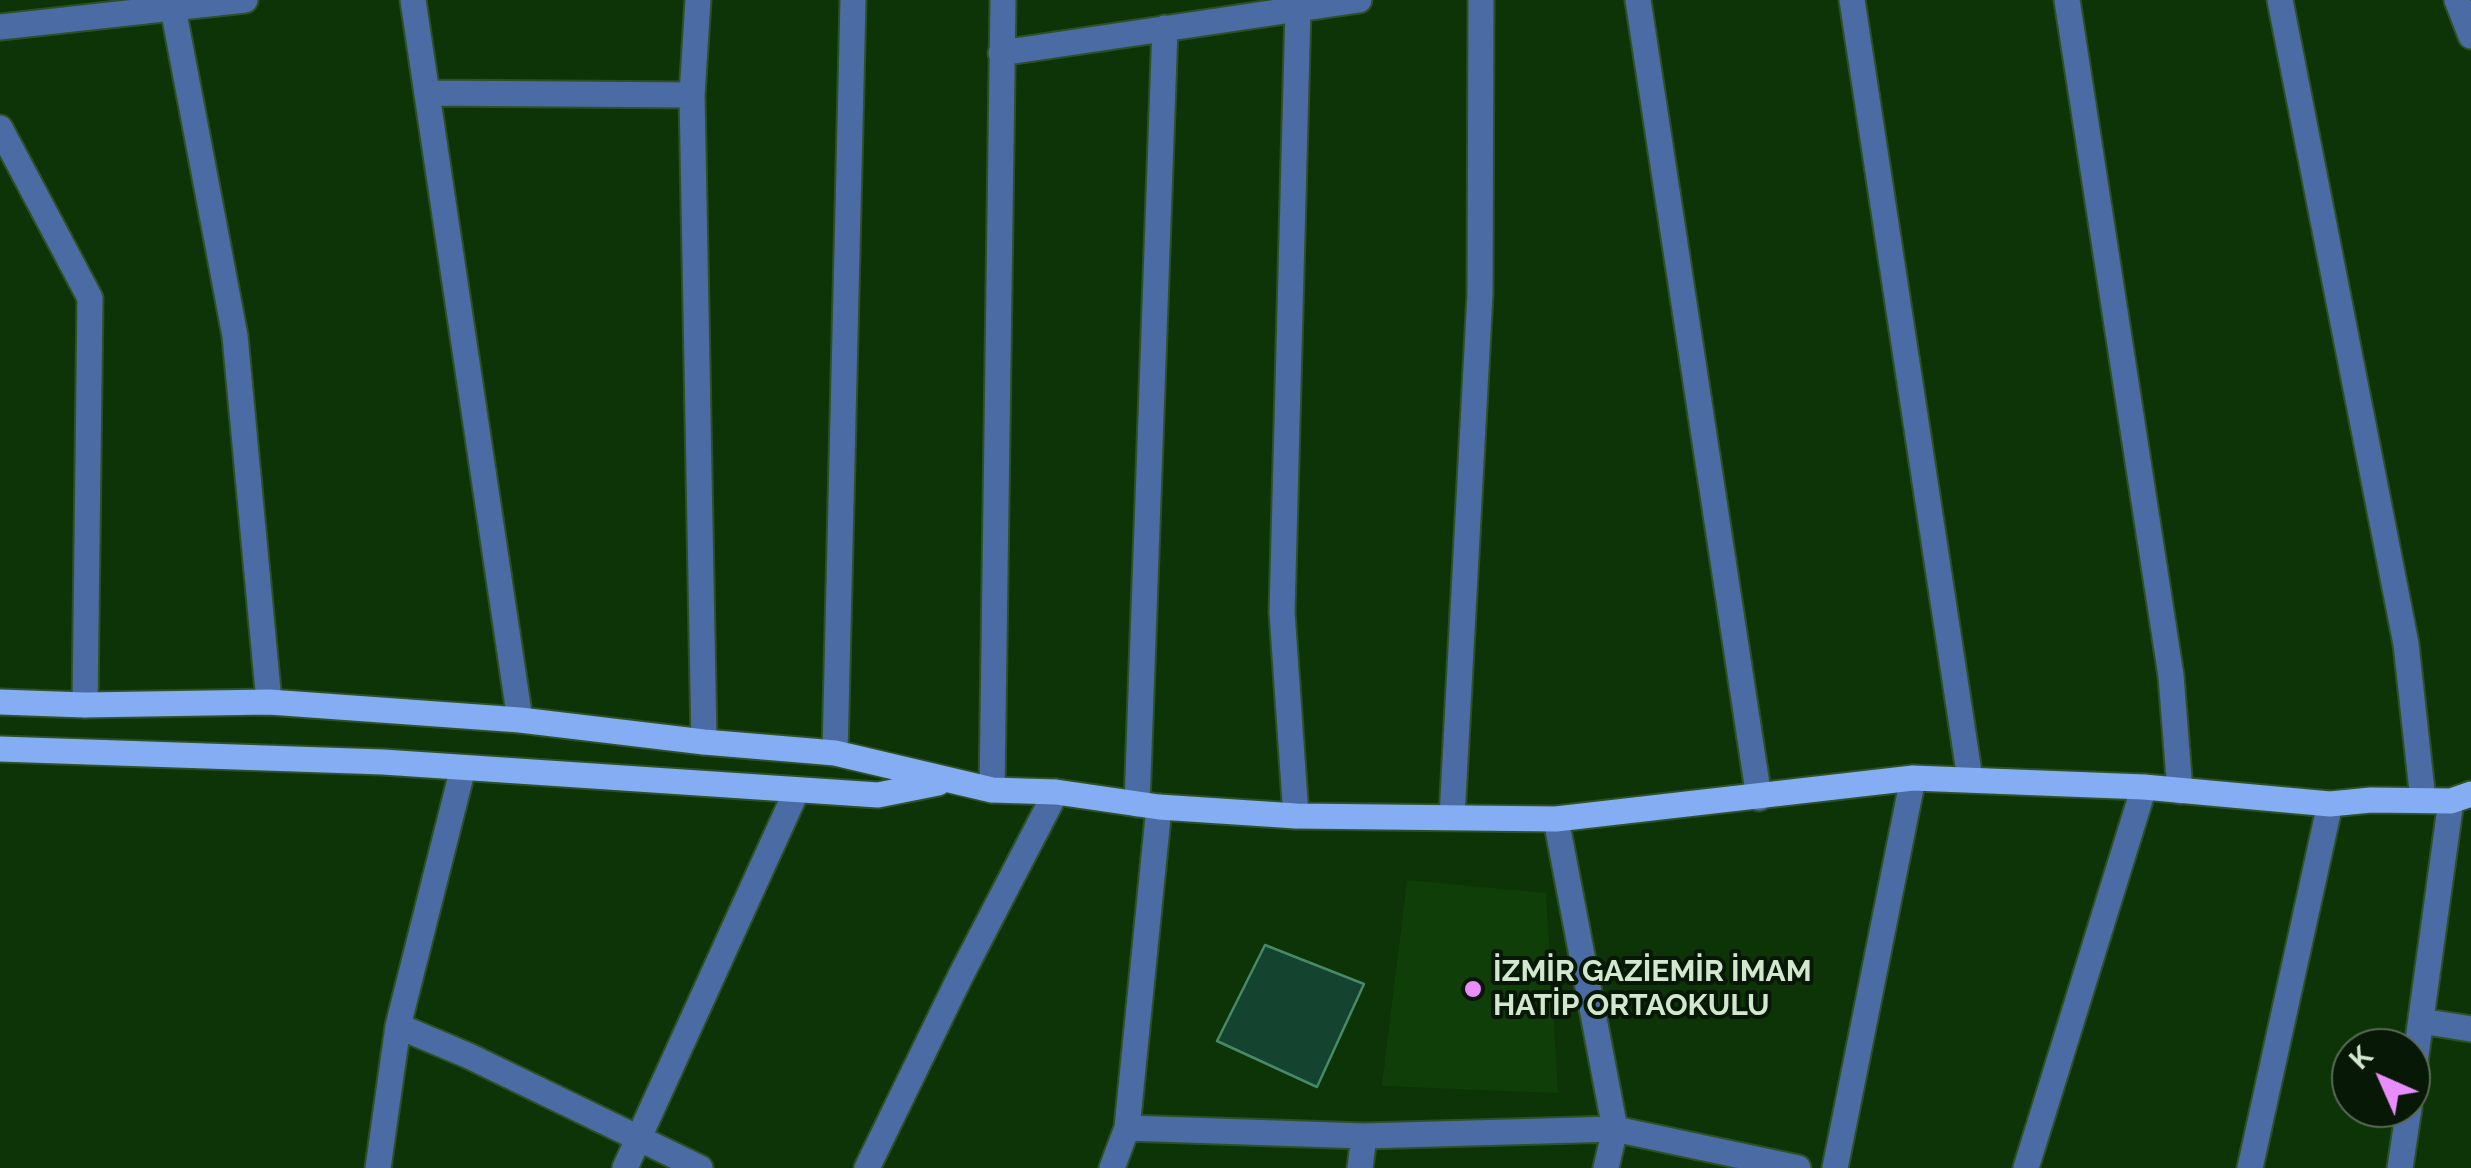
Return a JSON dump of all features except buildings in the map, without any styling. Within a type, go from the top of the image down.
[{"type":"main road","points":[[0,702],[85,706],[270,702],[520,720],[834,753],[992,790],[1056,792],[1148,805],[1296,816],[1556,819],[1913,778],[2144,788],[2330,804],[2461,798]]},
{"type":"main road","points":[[0,749],[464,768],[878,795],[946,782]]},
{"type":"street","points":[[0,27],[245,0]]},
{"type":"street","points":[[414,0],[520,720]]},
{"type":"street","points":[[698,0],[692,94],[704,742]]},
{"type":"street","points":[[834,753],[853,0]]},
{"type":"street","points":[[992,790],[1003,0]]},
{"type":"street","points":[[1001,53],[1359,0]]},
{"type":"street","points":[[1452,817],[1480,294],[1481,0]]},
{"type":"street","points":[[1638,0],[1758,798]]},
{"type":"street","points":[[1852,0],[1970,778]]},
{"type":"street","points":[[2066,0],[2171,676],[2180,791]]},
{"type":"street","points":[[2280,0],[2406,644],[2423,800]]},
{"type":"street","points":[[2457,0],[2470,33]]},
{"type":"street","points":[[174,8],[235,336],[270,702]]},
{"type":"street","points":[[1296,816],[1282,612],[1298,9]]},
{"type":"street","points":[[1112,1168],[1127,1128],[1148,805],[1165,28]]},
{"type":"street","points":[[428,93],[692,94]]},
{"type":"street","points":[[0,128],[90,298],[85,706]]},
{"type":"street","points":[[378,1168],[398,1026],[464,768]]},
{"type":"street","points":[[1835,1168],[1913,778]]},
{"type":"street","points":[[2026,1168],[2144,788]]},
{"type":"street","points":[[625,1168],[797,790]]},
{"type":"street","points":[[867,1168],[1056,792]]},
{"type":"street","points":[[2419,1028],[2461,798]]},
{"type":"street","points":[[2250,1168],[2330,804]]},
{"type":"street","points":[[1556,819],[1615,1129],[1606,1168]]},
{"type":"street","points":[[2420,1021],[2471,1029]]},
{"type":"street","points":[[398,1026],[469,1056],[700,1168]]},
{"type":"street","points":[[1127,1128],[1364,1136],[1615,1129],[1798,1168]]},
{"type":"street","points":[[2400,1168],[2406,1128]]},
{"type":"street","points":[[1360,1168],[1364,1136]]},
{"type":"shaded area","name":"İZMİR GAZİEMİR İMAM HATİP ORTAOKULU","points":[[1407,880],[1546,893],[1558,1093],[1382,1086]]},
{"type":"place","name":"İZMİR GAZİEMİR İMAM HATİP ORTAOKULU","points":[[1473,989]]}]
